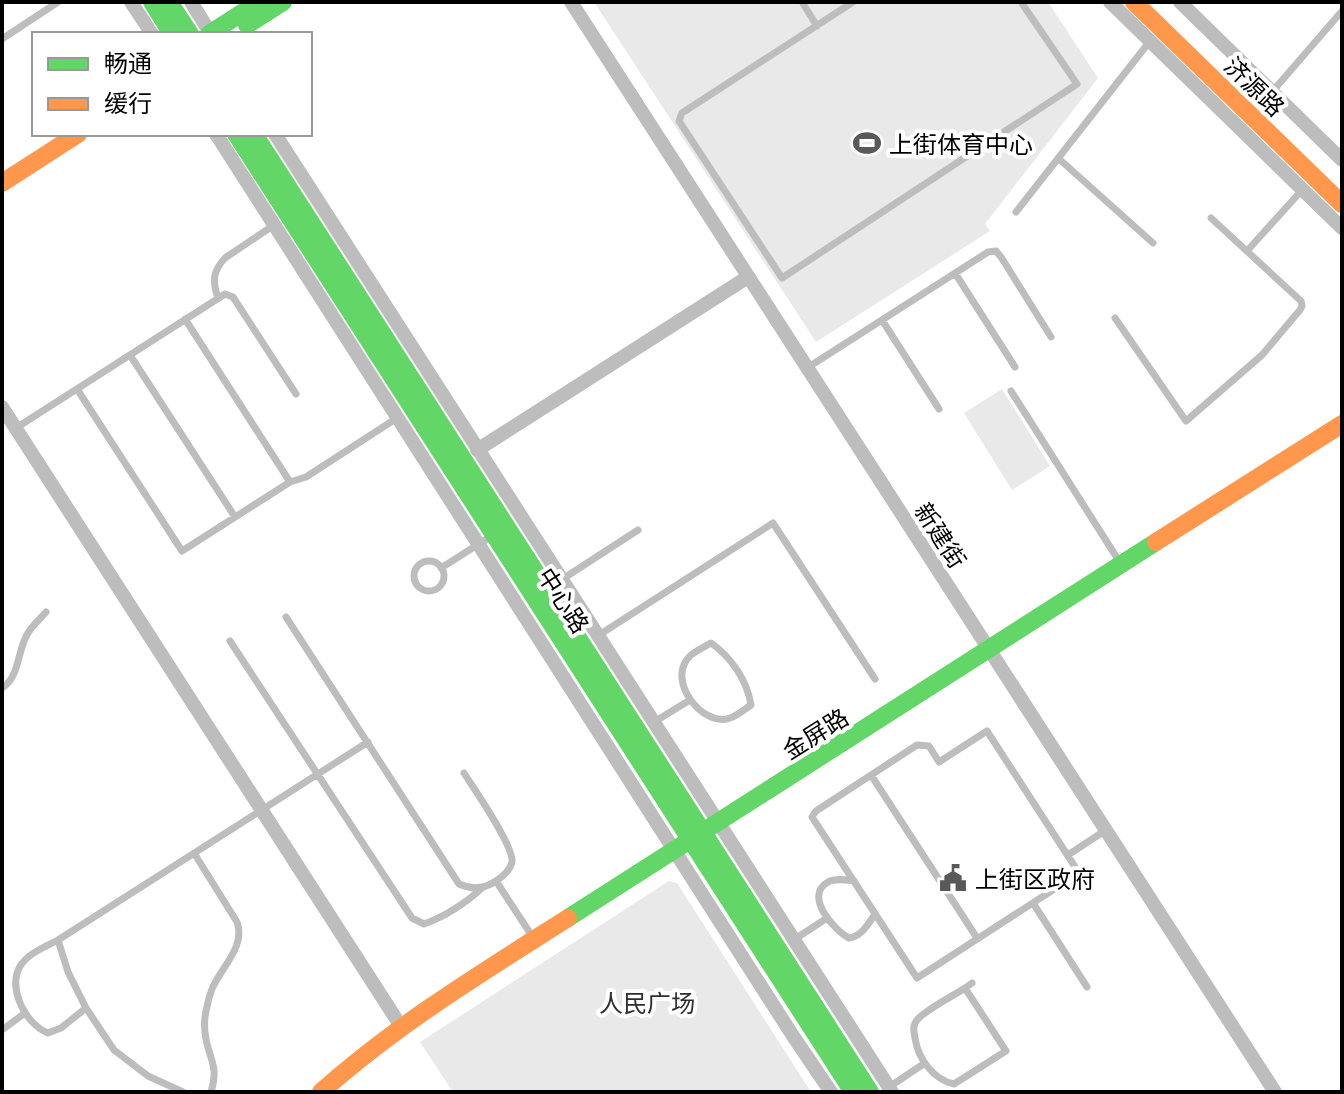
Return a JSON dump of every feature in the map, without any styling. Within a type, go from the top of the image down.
[{"type":"main road","points":[[152,2],[171,32]]},
{"type":"main road","points":[[169,2],[189,32]]},
{"type":"main road","points":[[213,32],[259,2]]},
{"type":"main road","points":[[237,32],[283,2]]},
{"type":"main road","name":"济源路","points":[[1134,2],[1342,204]]},
{"type":"main road","name":"济源路","points":[[1154,2],[1342,185]]},
{"type":"main road","points":[[2,168],[51,136]]},
{"type":"main road","points":[[2,183],[75,136]]},
{"type":"main road","name":"中心路","points":[[237,136],[486,539],[786,945],[870,1092]]},
{"type":"main road","name":"中心路","points":[[255,136],[704,832],[853,1092]]},
{"type":"main road","name":"金屏路","points":[[321,1092],[402,1028],[534,940],[1342,424]]},
{"type":"street","points":[[131,2],[151,32]]},
{"type":"street","points":[[191,2],[209,32]]},
{"type":"street","name":"新建街","points":[[571,2],[1275,1092]]},
{"type":"street","points":[[1110,2],[1342,228]]},
{"type":"street","points":[[1180,2],[1342,160]]},
{"type":"street","points":[[217,136],[397,418],[486,539],[675,851],[831,1092]]},
{"type":"street","points":[[276,136],[653,723],[704,832]]},
{"type":"street","points":[[477,450],[748,277]]},
{"type":"street","points":[[2,407],[402,1028]]},
{"type":"street","points":[[786,945],[890,1089]]},
{"type":"lane","points":[[2,39],[58,2]]},
{"type":"lane","points":[[802,2],[817,26]]},
{"type":"lane","points":[[853,2],[682,113],[679,121],[782,278],[1077,84],[1021,2]]},
{"type":"lane","points":[[1272,92],[1342,11]]},
{"type":"lane","points":[[1016,212],[1150,41]]},
{"type":"lane","points":[[1058,158],[1153,243]]},
{"type":"lane","points":[[1247,251],[1302,189]]},
{"type":"lane","points":[[1115,318],[1186,421],[1262,355],[1302,306],[1301,301],[1211,218]]},
{"type":"lane","points":[[218,298],[213,284],[219,264],[274,225]]},
{"type":"lane","points":[[807,368],[988,252],[996,251],[1051,337]]},
{"type":"lane","points":[[955,273],[1015,367]]},
{"type":"lane","points":[[16,428],[225,294],[233,297],[296,394]]},
{"type":"lane","points":[[185,319],[290,482]]},
{"type":"lane","points":[[882,320],[939,409]]},
{"type":"lane","points":[[130,355],[235,517]]},
{"type":"lane","points":[[77,389],[182,551],[397,418]]},
{"type":"lane","points":[[1011,391],[1122,565]]},
{"type":"lane","points":[[597,636],[773,523],[875,679]]},
{"type":"lane","points":[[561,580],[638,530]]},
{"type":"lane","points":[[441,568],[486,539]]},
{"type":"lane","points":[[429,561],[441,568],[444,577],[438,589],[427,591],[417,586],[414,575],[419,565],[429,561]]},
{"type":"lane","points":[[2,688],[14,674],[28,633],[46,612]]},
{"type":"lane","points":[[286,617],[459,884],[483,887]]},
{"type":"lane","points":[[230,641],[412,918],[424,924],[496,881],[506,873],[512,860],[509,845],[464,773]]},
{"type":"lane","points":[[711,643],[722,650],[737,670],[748,690],[751,705],[729,719],[714,718],[690,700],[682,682],[682,670],[688,657],[711,643]]},
{"type":"lane","points":[[653,723],[690,700]]},
{"type":"lane","points":[[987,731],[1068,855],[1079,873],[917,978],[812,817],[816,811],[917,745],[929,746],[939,762],[987,731]]},
{"type":"lane","points":[[86,1008],[61,1028],[48,1033],[29,1021],[17,992],[15,977],[25,958],[368,742]]},
{"type":"lane","points":[[871,775],[977,938]]},
{"type":"lane","points":[[1068,855],[1106,830]]},
{"type":"lane","points":[[194,853],[240,930],[236,947],[212,989],[206,1011],[205,1032],[215,1065],[211,1092]]},
{"type":"lane","points":[[496,881],[534,940]]},
{"type":"lane","points":[[854,881],[831,881],[821,890],[820,901],[827,918],[840,933],[853,938],[875,914]]},
{"type":"lane","points":[[1033,903],[1087,987]]},
{"type":"lane","points":[[786,945],[827,918]]},
{"type":"lane","points":[[58,940],[68,972],[86,1008],[114,1050],[148,1076],[183,1092]]},
{"type":"lane","points":[[968,986],[1006,1051],[954,1084],[941,1079],[925,1063],[916,1045],[915,1022],[968,986]]},
{"type":"lane","points":[[2,1030],[25,1013]]},
{"type":"lane","points":[[890,1089],[925,1063]]},
{"type":"green space","name":"上街体育中心","points":[[594,2],[1048,2],[1098,78],[985,224],[990,231],[816,342]]},
{"type":"green space","points":[[1002,389],[1050,466],[1012,490],[964,413]]},
{"type":"green space","name":"人民广场","points":[[669,881],[677,883],[811,1092],[453,1092],[420,1042]]},
{"type":"traffic: fast","points":[[152,2],[171,32]]},
{"type":"traffic: fast","points":[[169,2],[189,32]]},
{"type":"traffic: fast","points":[[212,32],[259,2]]},
{"type":"traffic: fast","points":[[247,25],[283,2]]},
{"type":"traffic: fast","points":[[237,136],[853,1092]]},
{"type":"traffic: fast","points":[[255,136],[870,1092]]},
{"type":"traffic: fast","points":[[568,918],[1156,542]]},
{"type":"traffic: slow","points":[[1134,2],[1342,204]]},
{"type":"traffic: slow","points":[[2,183],[75,136]]},
{"type":"traffic: slow","points":[[1156,542],[1342,424]]},
{"type":"traffic: slow","points":[[321,1092],[410,1022],[568,918]]},
{"type":"place","name":"上街体育中心","points":[[867,143]]},
{"type":"place","name":"上街区政府","points":[[953,878]]}]
